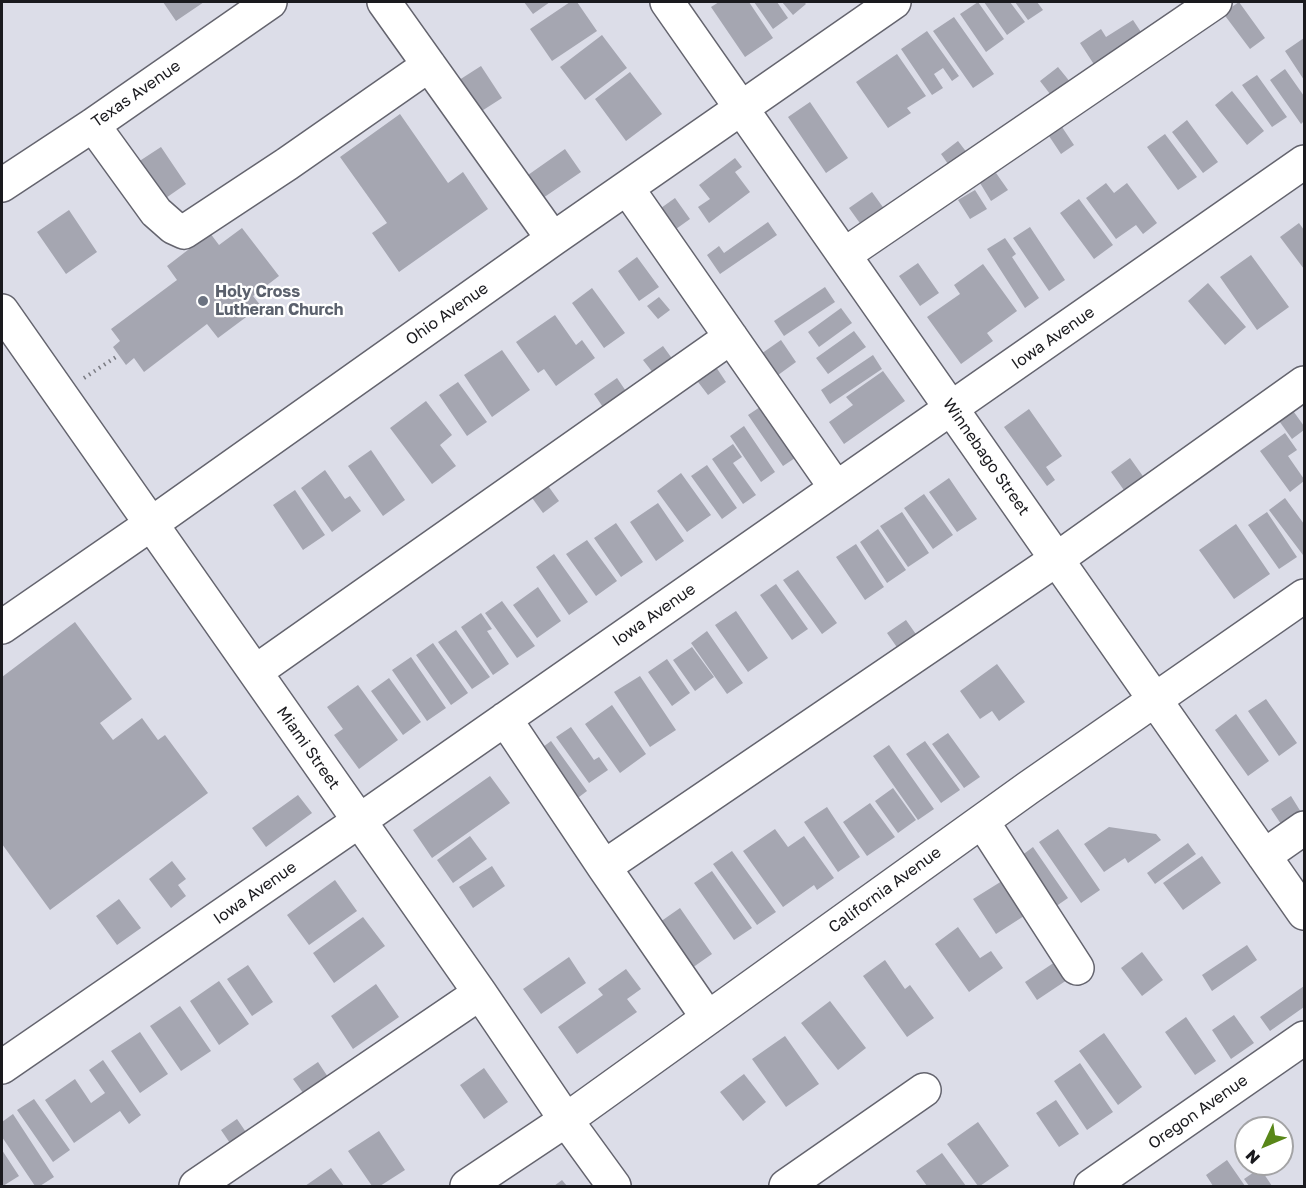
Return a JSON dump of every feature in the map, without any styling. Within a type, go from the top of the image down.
[{"type":"street","name":"Texas Avenue","points":[[2,185],[270,2]]},
{"type":"street","points":[[384,2],[553,239]]},
{"type":"street","name":"Winnebago Street","points":[[667,2],[1305,913]]},
{"type":"street","name":"Ohio Avenue","points":[[2,627],[894,2]]},
{"type":"street","points":[[844,255],[1215,2]]},
{"type":"street","points":[[93,125],[156,212],[173,227],[184,232],[287,164],[429,64]]},
{"type":"street","name":"Iowa Avenue","points":[[2,1067],[1305,162]]},
{"type":"street","points":[[627,188],[836,488]]},
{"type":"street","name":"Miami Street","points":[[2,311],[614,1186]]},
{"type":"street","points":[[255,672],[731,337]]},
{"type":"street","points":[[604,867],[1057,559],[1305,382]]},
{"type":"street","name":"California Avenue","points":[[467,1186],[566,1120],[982,821],[1305,596]]},
{"type":"street","points":[[505,718],[708,1018]]},
{"type":"street","points":[[982,821],[1077,968]]},
{"type":"street","points":[[1264,856],[1305,828]]},
{"type":"street","points":[[196,1186],[480,993]]},
{"type":"street","name":"Oregon Avenue","points":[[1091,1186],[1305,1038]]},
{"type":"street","points":[[786,1186],[924,1090]]},
{"type":"path","points":[[81,380],[119,355]]},
{"type":"building","points":[[163,2],[204,2],[176,21]]},
{"type":"building","points":[[524,2],[550,2],[533,14]]},
{"type":"building","points":[[570,2],[577,2],[597,31],[552,61],[530,29]]},
{"type":"building","points":[[719,2],[749,2],[773,38],[745,57],[711,7]]},
{"type":"building","points":[[754,2],[777,2],[788,18],[773,29]]},
{"type":"building","points":[[782,2],[804,2],[806,4],[793,15]]},
{"type":"building","points":[[978,2],[1004,39],[986,52],[960,14]]},
{"type":"building","points":[[984,2],[1010,2],[1025,22],[1007,35]]},
{"type":"building","points":[[1015,2],[1037,2],[1043,10],[1028,20]]},
{"type":"building","points":[[1239,2],[1265,38],[1250,49],[1223,13]]},
{"type":"building","points":[[954,17],[994,74],[973,88],[933,31]]},
{"type":"building","points":[[1133,20],[1145,38],[1097,69],[1080,43],[1101,29],[1106,37]]},
{"type":"building","points":[[927,31],[959,76],[952,81],[943,68],[934,74],[943,88],[932,95],[901,49]]},
{"type":"building","points":[[602,35],[627,68],[585,100],[560,67]]},
{"type":"building","points":[[1304,38],[1304,80],[1285,51]]},
{"type":"building","points":[[897,54],[926,96],[907,108],[911,113],[888,128],[856,82]]},
{"type":"building","points":[[481,66],[502,98],[477,114],[456,82]]},
{"type":"building","points":[[1058,67],[1075,88],[1057,103],[1040,81]]},
{"type":"building","points":[[1285,69],[1304,96],[1304,121],[1301,124],[1270,80]]},
{"type":"building","points":[[630,72],[662,114],[626,141],[595,99]]},
{"type":"building","points":[[1257,75],[1287,117],[1272,127],[1242,85]]},
{"type":"building","points":[[1232,91],[1264,131],[1247,145],[1215,105]]},
{"type":"building","points":[[810,102],[848,158],[826,173],[788,117]]},
{"type":"building","points":[[400,114],[448,183],[463,172],[488,209],[399,272],[372,233],[387,223],[340,157]]},
{"type":"building","points":[[1187,120],[1218,162],[1203,173],[1172,132]]},
{"type":"building","points":[[1062,127],[1074,145],[1061,154],[1049,136]]},
{"type":"building","points":[[1165,134],[1197,177],[1178,190],[1147,147]]},
{"type":"building","points":[[958,141],[971,158],[953,171],[941,154]]},
{"type":"building","points":[[161,147],[186,184],[163,200],[138,162]]},
{"type":"building","points":[[565,149],[581,172],[543,198],[528,175]]},
{"type":"building","points":[[735,158],[742,167],[735,172],[750,192],[709,223],[698,207],[710,199],[699,185]]},
{"type":"building","points":[[996,173],[1008,190],[991,201],[980,183]]},
{"type":"building","points":[[1106,183],[1114,193],[1127,183],[1157,223],[1143,234],[1136,225],[1116,239],[1086,198]]},
{"type":"building","points":[[975,190],[987,209],[970,219],[958,200]]},
{"type":"building","points":[[872,192],[890,217],[867,233],[849,208]]},
{"type":"building","points":[[675,198],[690,219],[669,234],[654,213]]},
{"type":"building","points":[[1079,199],[1113,245],[1094,259],[1060,213]]},
{"type":"building","points":[[69,210],[97,252],[66,274],[37,232]]},
{"type":"building","points":[[768,222],[777,235],[720,274],[707,255],[719,246],[724,253]]},
{"type":"building","points":[[1299,223],[1304,230],[1304,269],[1280,237]]},
{"type":"building","points":[[1030,227],[1065,280],[1049,291],[1013,238]]},
{"type":"building","name":"Holy Cross Lutheran Church","points":[[242,228],[279,276],[253,296],[261,306],[218,338],[207,324],[144,372],[134,358],[126,365],[113,347],[120,341],[111,329],[177,280],[167,266],[210,233],[219,245]]},
{"type":"building","points":[[1005,238],[1016,254],[1012,257],[1039,298],[1025,308],[987,249]]},
{"type":"building","points":[[1251,255],[1289,307],[1257,330],[1220,277]]},
{"type":"building","points":[[637,257],[659,287],[639,301],[618,271]]},
{"type":"building","points":[[918,263],[939,293],[920,306],[899,276]]},
{"type":"building","points":[[983,264],[1017,311],[987,333],[993,341],[961,364],[927,317],[960,294],[954,285]]},
{"type":"building","points":[[1208,283],[1246,327],[1225,345],[1188,301]]},
{"type":"building","points":[[825,287],[835,302],[784,336],[774,321]]},
{"type":"building","points":[[592,288],[625,333],[604,348],[572,303]]},
{"type":"building","points":[[659,297],[670,310],[658,319],[647,306]]},
{"type":"building","points":[[841,308],[852,323],[819,347],[808,332]]},
{"type":"building","points":[[555,315],[576,345],[582,340],[595,358],[556,386],[544,369],[538,373],[516,342]]},
{"type":"building","points":[[854,331],[866,347],[828,374],[816,358]]},
{"type":"building","points":[[781,340],[796,362],[774,378],[758,356]]},
{"type":"building","points":[[663,346],[676,364],[657,378],[643,360]]},
{"type":"building","points":[[502,350],[530,390],[492,417],[464,375]]},
{"type":"building","points":[[873,355],[882,369],[830,404],[821,390]]},
{"type":"building","points":[[714,364],[726,382],[708,395],[695,378]]},
{"type":"building","points":[[883,371],[905,401],[844,444],[829,422],[853,405],[846,397]]},
{"type":"building","points":[[617,378],[632,400],[609,416],[594,394]]},
{"type":"building","points":[[458,382],[487,422],[467,436],[439,395]]},
{"type":"building","points":[[426,401],[452,435],[440,445],[456,466],[432,484],[390,428]]},
{"type":"building","points":[[763,405],[798,456],[783,466],[748,415]]},
{"type":"building","points":[[1291,408],[1304,426],[1304,430],[1292,439],[1277,418]]},
{"type":"building","points":[[1029,409],[1062,456],[1046,467],[1055,480],[1047,486],[1004,427]]},
{"type":"building","points":[[744,426],[775,472],[761,482],[730,436]]},
{"type":"building","points":[[1285,433],[1297,450],[1288,456],[1304,479],[1290,492],[1260,451]]},
{"type":"building","points":[[733,444],[742,457],[733,463],[756,495],[743,504],[712,459]]},
{"type":"building","points":[[371,450],[405,500],[383,516],[348,466]]},
{"type":"building","points":[[1130,458],[1145,479],[1126,493],[1111,472]]},
{"type":"building","points":[[707,465],[737,508],[722,519],[691,476]]},
{"type":"building","points":[[325,470],[345,499],[350,496],[361,511],[332,532],[301,488]]},
{"type":"building","points":[[681,473],[711,515],[687,532],[657,491]]},
{"type":"building","points":[[949,478],[977,519],[957,532],[929,492]]},
{"type":"building","points":[[546,483],[559,501],[543,513],[530,495]]},
{"type":"building","points":[[295,490],[325,535],[303,550],[273,505]]},
{"type":"building","points":[[924,494],[953,535],[933,549],[904,508]]},
{"type":"building","points":[[1285,498],[1304,524],[1304,555],[1269,510]]},
{"type":"building","points":[[658,503],[684,541],[656,561],[630,522]]},
{"type":"building","points":[[902,512],[929,553],[908,567],[880,526]]},
{"type":"building","points":[[1267,512],[1297,557],[1279,569],[1248,525]]},
{"type":"building","points":[[616,523],[643,562],[621,577],[594,538]]},
{"type":"building","points":[[1236,524],[1270,574],[1234,599],[1199,550]]},
{"type":"building","points":[[878,529],[906,570],[887,583],[860,542]]},
{"type":"building","points":[[587,540],[617,581],[596,596],[566,554]]},
{"type":"building","points":[[856,544],[884,587],[865,600],[836,557]]},
{"type":"building","points":[[554,554],[588,602],[569,615],[536,567]]},
{"type":"building","points":[[798,570],[837,623],[822,634],[783,580]]},
{"type":"building","points":[[776,584],[808,629],[792,640],[760,595]]},
{"type":"building","points":[[538,587],[561,621],[537,638],[513,605]]},
{"type":"building","points":[[502,601],[535,646],[517,658],[485,613]]},
{"type":"building","points":[[736,611],[768,658],[748,672],[715,625]]},
{"type":"building","points":[[481,613],[492,629],[487,631],[509,664],[493,675],[461,627]]},
{"type":"building","points":[[906,620],[920,640],[901,653],[887,633]]},
{"type":"building","points":[[75,622],[132,699],[100,723],[113,740],[142,718],[158,740],[165,735],[208,793],[50,910],[2,844],[2,677]]},
{"type":"building","points":[[456,630],[490,677],[472,689],[438,642]]},
{"type":"building","points":[[707,631],[743,683],[727,694],[691,643]]},
{"type":"building","points":[[433,643],[468,693],[451,705],[416,655]]},
{"type":"building","points":[[692,647],[714,677],[695,691],[673,660]]},
{"type":"building","points":[[411,657],[446,708],[427,721],[392,670]]},
{"type":"building","points":[[667,659],[690,693],[672,706],[648,672]]},
{"type":"building","points":[[997,664],[1025,702],[999,721],[992,711],[980,719],[960,691]]},
{"type":"building","points":[[640,676],[676,730],[650,747],[614,692]]},
{"type":"building","points":[[389,678],[421,722],[403,735],[371,691]]},
{"type":"building","points":[[358,685],[398,740],[359,769],[334,735],[343,729],[327,707]]},
{"type":"building","points":[[1266,699],[1297,743],[1279,756],[1248,711]]},
{"type":"building","points":[[612,705],[646,754],[620,773],[585,724]]},
{"type":"building","points":[[1236,714],[1269,761],[1248,776],[1215,730]]},
{"type":"building","points":[[571,727],[594,760],[599,757],[608,770],[589,783],[556,737]]},
{"type":"building","points":[[948,733],[980,777],[964,788],[932,744]]},
{"type":"building","points":[[551,741],[587,791],[571,803],[535,753]]},
{"type":"building","points":[[925,741],[960,790],[941,803],[906,754]]},
{"type":"building","points":[[889,745],[934,809],[918,820],[873,756]]},
{"type":"building","points":[[490,776],[510,803],[432,858],[413,830]]},
{"type":"building","points":[[893,788],[916,820],[898,833],[875,801]]},
{"type":"building","points":[[298,795],[312,813],[266,847],[252,828]]},
{"type":"building","points":[[1291,796],[1304,817],[1285,830],[1271,809]]},
{"type":"building","points":[[870,803],[895,837],[867,856],[843,822]]},
{"type":"building","points":[[827,807],[860,857],[838,872],[804,822]]},
{"type":"building","points":[[1109,827],[1156,834],[1161,840],[1128,863],[1125,858],[1104,872],[1084,844]]},
{"type":"building","points":[[775,829],[788,847],[804,836],[834,878],[817,890],[814,885],[783,907],[743,851]]},
{"type":"building","points":[[1058,829],[1100,890],[1081,903],[1039,842]]},
{"type":"building","points":[[470,836],[487,859],[453,883],[437,860]]},
{"type":"building","points":[[1188,843],[1196,854],[1155,884],[1147,873]]},
{"type":"building","points":[[1033,847],[1068,898],[1052,909],[1017,859]]},
{"type":"building","points":[[732,851],[776,912],[757,925],[713,864]]},
{"type":"building","points":[[1202,856],[1221,883],[1183,910],[1163,883]]},
{"type":"building","points":[[172,861],[186,879],[178,885],[186,896],[171,908],[149,879]]},
{"type":"building","points":[[492,866],[505,886],[473,908],[459,887]]},
{"type":"building","points":[[712,871],[752,928],[734,940],[694,883]]},
{"type":"building","points":[[335,880],[357,911],[309,945],[287,915]]},
{"type":"building","points":[[1002,881],[1024,916],[996,934],[973,899]]},
{"type":"building","points":[[119,899],[141,928],[117,945],[96,916]]},
{"type":"building","points":[[680,908],[712,954],[692,968],[660,922]]},
{"type":"building","points":[[363,917],[385,946],[334,983],[313,953]]},
{"type":"building","points":[[958,927],[980,958],[991,951],[1003,968],[969,992],[935,944]]},
{"type":"building","points":[[1247,945],[1257,960],[1212,991],[1202,975]]},
{"type":"building","points":[[1142,952],[1163,980],[1142,996],[1121,968]]},
{"type":"building","points":[[569,957],[586,983],[541,1014],[523,989]]},
{"type":"building","points":[[885,960],[905,989],[910,985],[934,1018],[907,1037],[863,976]]},
{"type":"building","points":[[1058,960],[1070,978],[1037,1000],[1025,982]]},
{"type":"building","points":[[248,965],[273,1002],[252,1016],[227,979]]},
{"type":"building","points":[[626,969],[641,989],[627,999],[637,1012],[577,1054],[558,1027],[603,995],[598,989]]},
{"type":"building","points":[[219,981],[249,1024],[219,1045],[190,1001]]},
{"type":"building","points":[[376,984],[399,1017],[353,1049],[331,1016]]},
{"type":"building","points":[[1304,986],[1304,1007],[1270,1031],[1260,1017]]},
{"type":"building","points":[[830,1001],[866,1048],[838,1070],[801,1023]]},
{"type":"building","points":[[180,1006],[211,1051],[181,1071],[150,1026]]},
{"type":"building","points":[[1234,1015],[1254,1043],[1231,1059],[1212,1030]]},
{"type":"building","points":[[1186,1017],[1216,1061],[1195,1075],[1165,1032]]},
{"type":"building","points":[[140,1032],[168,1074],[140,1093],[111,1051]]},
{"type":"building","points":[[1104,1033],[1142,1087],[1118,1105],[1079,1051]]},
{"type":"building","points":[[785,1036],[819,1084],[786,1107],[752,1059]]},
{"type":"building","points":[[103,1060],[141,1115],[129,1124],[120,1111],[74,1143],[45,1100],[75,1079],[91,1103],[105,1093],[89,1070]]},
{"type":"building","points":[[318,1062],[330,1080],[306,1097],[293,1079]]},
{"type":"building","points":[[1080,1063],[1113,1112],[1087,1130],[1054,1081]]},
{"type":"building","points":[[484,1068],[508,1102],[484,1119],[460,1085]]},
{"type":"building","points":[[744,1074],[766,1102],[743,1121],[720,1092]]},
{"type":"building","points":[[34,1099],[70,1150],[53,1162],[17,1110]]},
{"type":"building","points":[[1056,1100],[1079,1134],[1059,1147],[1036,1113]]},
{"type":"building","points":[[13,1114],[54,1177],[40,1186],[35,1186],[2,1137],[2,1122]]},
{"type":"building","points":[[237,1119],[250,1138],[234,1149],[221,1130]]},
{"type":"building","points":[[978,1122],[1009,1166],[980,1186],[947,1144]]},
{"type":"building","points":[[379,1131],[405,1170],[380,1186],[372,1186],[348,1151]]},
{"type":"building","points":[[2,1150],[19,1176],[3,1186],[2,1186]]},
{"type":"building","points":[[942,1153],[966,1186],[927,1186],[916,1171]]},
{"type":"building","points":[[1227,1160],[1234,1170],[1234,1176],[1238,1176],[1245,1186],[1213,1186],[1206,1175]]},
{"type":"building","points":[[331,1168],[344,1186],[305,1186]]},
{"type":"building","points":[[1248,1176],[1265,1176],[1272,1186],[1249,1186],[1244,1179]]},
{"type":"building","points":[[562,1180],[567,1186],[554,1186]]},
{"type":"place","name":"Holy Cross Lutheran Church","points":[[203,301]]}]
